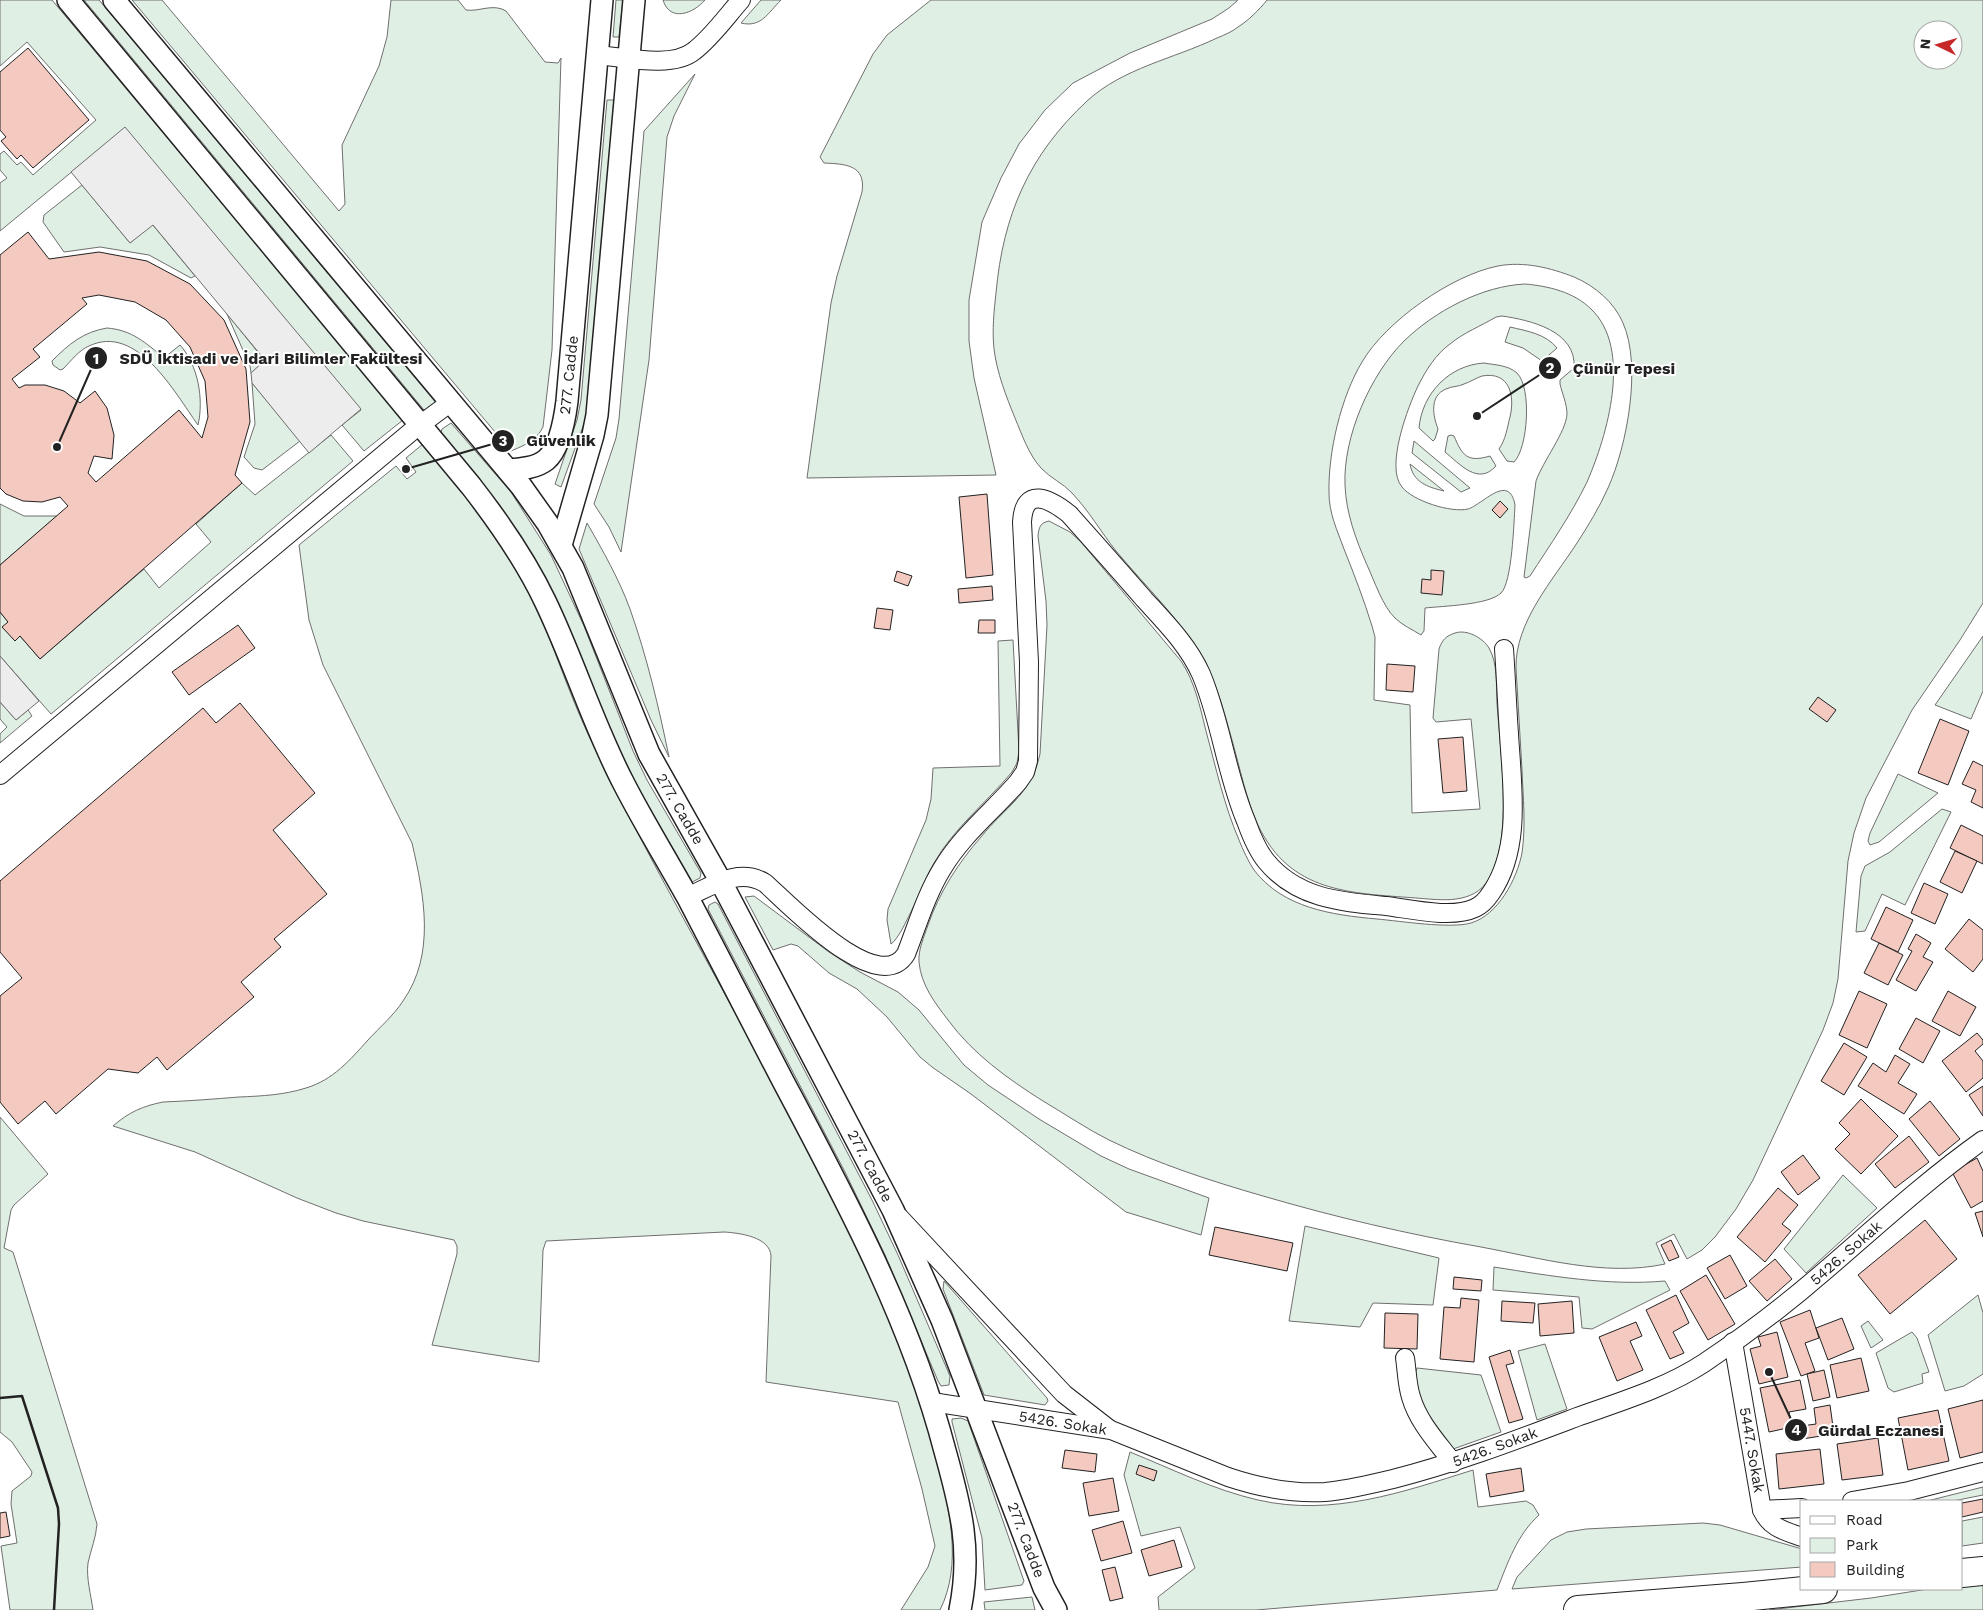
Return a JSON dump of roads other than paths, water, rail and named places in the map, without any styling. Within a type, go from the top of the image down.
[{"type":"highway","points":[[1963,1573],[1983,1571]]},
{"type":"highway","points":[[1578,1610],[1814,1590]]},
{"type":"street","points":[[68,0],[421,424],[504,530],[533,576],[557,628],[611,759],[687,897],[851,1210],[906,1334],[932,1402],[962,1517],[966,1570],[960,1610]]},
{"type":"street","points":[[114,0],[508,470]]},
{"type":"street","name":"277. Cadde","points":[[602,0],[564,422],[556,445],[547,459],[536,466],[508,470],[532,501],[561,545],[588,603],[649,754],[721,882],[893,1210],[926,1280],[1044,1588],[1056,1610]]},
{"type":"street","points":[[561,545],[597,415],[634,0]]},
{"type":"street","points":[[597,55],[666,60],[687,56],[704,42],[741,0]]},
{"type":"street","points":[[0,776],[421,424],[451,402]]},
{"type":"street","points":[[687,897],[740,876],[758,878],[829,940],[848,952],[882,966],[892,966],[901,962],[941,869],[959,844],[1018,782],[1025,772],[1028,761],[1029,662],[1022,522],[1023,512],[1030,500],[1046,499],[1069,514],[1178,636],[1200,672],[1208,692],[1236,796],[1258,850],[1268,863],[1296,885],[1323,898],[1360,904],[1449,912],[1472,910],[1481,906],[1487,898],[1504,870],[1512,823],[1512,788],[1504,649]]},
{"type":"street","name":"5426. Sokak","points":[[932,1402],[1111,1430],[1228,1477],[1243,1482],[1289,1490],[1325,1492],[1344,1490],[1453,1463],[1671,1380],[1701,1365],[1798,1293],[1940,1171],[1983,1140]]},
{"type":"street","points":[[893,1210],[1064,1394],[1111,1430]]},
{"type":"street","name":"5447. Sokak","points":[[1733,1342],[1762,1510],[1770,1523],[1782,1530],[1800,1536]]},
{"type":"street","points":[[1405,1358],[1409,1388],[1415,1408],[1453,1463]]},
{"type":"street","points":[[1858,1500],[1909,1491],[1983,1472]]},
{"type":"street","points":[[1762,1510],[1800,1508]]},
{"type":"place","name":"Çünür Tepesi","points":[[1477,416]]},
{"type":"place","name":"SDÜ İktisadi ve İdari Bilimler Fakültesi","points":[[57,447]]},
{"type":"place","name":"Güvenlik","points":[[406,469]]},
{"type":"place","name":"Gürdal Eczanesi","points":[[1769,1372]]}]
